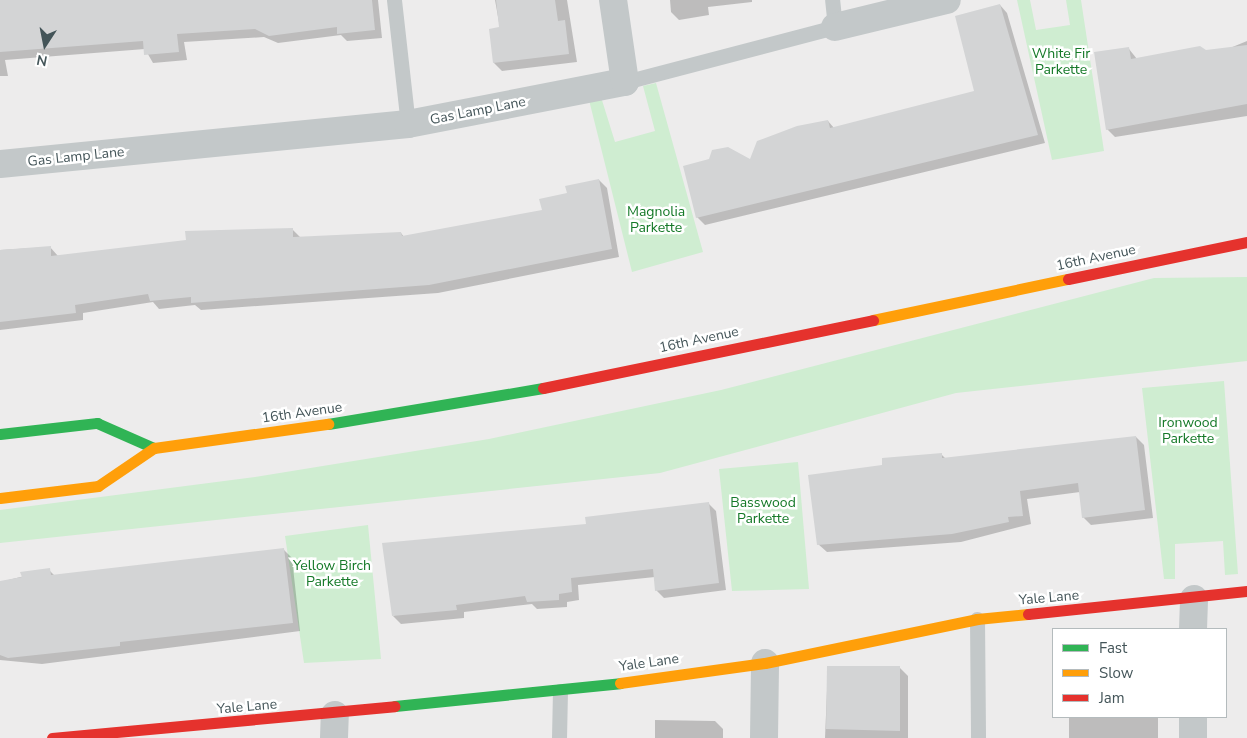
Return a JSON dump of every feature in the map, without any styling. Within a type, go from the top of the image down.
[{"type":"main road","name":"16th Avenue","points":[[0,498],[98,486],[154,448],[461,405],[1247,242]]},
{"type":"main road","points":[[0,434],[97,423],[154,448]]},
{"type":"main road","name":"Yale Lane","points":[[52,738],[334,726],[560,690],[765,663],[978,619],[1194,599],[1247,591]]},
{"type":"street","points":[[613,0],[625,82]]},
{"type":"street","name":"Gas Lamp Lane","points":[[835,27],[947,0]]},
{"type":"street","name":"Gas Lamp Lane","points":[[0,164],[408,124],[625,82]]},
{"type":"street","points":[[1193,628],[1194,599]]},
{"type":"street","points":[[764,738],[765,663]]},
{"type":"street","points":[[1193,718],[1193,738]]},
{"type":"lane","points":[[394,0],[408,124]]},
{"type":"lane","points":[[832,0],[835,27]]},
{"type":"lane","name":"Gas Lamp Lane","points":[[625,82],[835,27]]},
{"type":"lane","points":[[978,619],[978,738]]},
{"type":"lane","points":[[559,738],[560,690]]},
{"type":"green space","name":"White Fir Parkette","points":[[1017,0],[1030,0],[1036,30],[1070,25],[1066,0],[1081,0],[1104,151],[1052,160]]},
{"type":"green space","name":"Magnolia Parkette","points":[[656,83],[703,252],[632,272],[589,100],[601,97],[615,142],[655,131],[643,86]]},
{"type":"green space","points":[[1247,277],[1247,361],[956,393],[660,473],[0,543],[0,510],[255,477],[489,439],[721,390],[1154,278]]},
{"type":"green space","name":"Ironwood Parkette","points":[[1224,381],[1238,574],[1225,575],[1223,541],[1175,544],[1175,579],[1164,579],[1142,388]]},
{"type":"green space","name":"Basswood Parkette","points":[[798,462],[809,589],[732,591],[719,469]]},
{"type":"green space","name":"Yellow Birch Parkette","points":[[368,525],[381,659],[304,663],[285,536]]},
{"type":"building","points":[[0,0],[372,0],[375,30],[337,34],[337,27],[269,36],[255,29],[177,34],[179,52],[144,55],[143,41],[0,52]]},
{"type":"building","points":[[496,0],[555,0],[558,21],[565,20],[569,54],[493,63],[489,29],[499,27]]},
{"type":"building","points":[[1000,4],[1038,135],[696,218],[683,166],[709,159],[712,150],[728,147],[750,159],[757,141],[797,126],[828,120],[830,128],[974,91],[955,16]]},
{"type":"building","points":[[1247,45],[1247,104],[1106,130],[1094,52],[1129,47],[1131,59],[1200,46],[1206,50]]},
{"type":"building","points":[[599,179],[612,249],[429,285],[191,303],[191,297],[150,301],[148,294],[75,305],[76,313],[0,322],[0,250],[51,246],[51,256],[186,240],[185,231],[293,228],[293,237],[401,232],[402,236],[542,210],[539,199],[567,193],[565,186]]},
{"type":"building","points":[[1136,436],[1145,510],[1082,518],[1078,483],[1020,491],[1023,516],[1008,517],[1009,522],[952,534],[817,545],[808,475],[882,465],[882,458],[942,453],[942,458]]},
{"type":"building","points":[[709,502],[719,583],[655,591],[653,569],[571,578],[572,592],[559,594],[559,600],[527,602],[525,596],[456,605],[457,610],[392,616],[382,543],[586,524],[585,517]]},
{"type":"building","points":[[284,548],[293,623],[120,642],[120,646],[8,658],[0,655],[0,581],[22,577],[20,572],[50,568],[51,575]]},
{"type":"building","points":[[827,666],[900,666],[900,731],[826,729]]},
{"type":"traffic: fast","points":[[328,424],[543,388]]},
{"type":"traffic: fast","points":[[0,434],[97,423],[154,448]]},
{"type":"traffic: fast","points":[[395,706],[620,683]]},
{"type":"traffic: slow","points":[[873,320],[1068,279]]},
{"type":"traffic: slow","points":[[0,498],[98,486],[154,448],[328,424]]},
{"type":"traffic: slow","points":[[620,683],[765,663],[977,619],[1028,614]]},
{"type":"traffic: jam","points":[[1068,279],[1247,242]]},
{"type":"traffic: jam","points":[[543,388],[873,320]]},
{"type":"traffic: jam","points":[[1028,614],[1247,591]]},
{"type":"traffic: jam","points":[[52,738],[395,706]]}]
